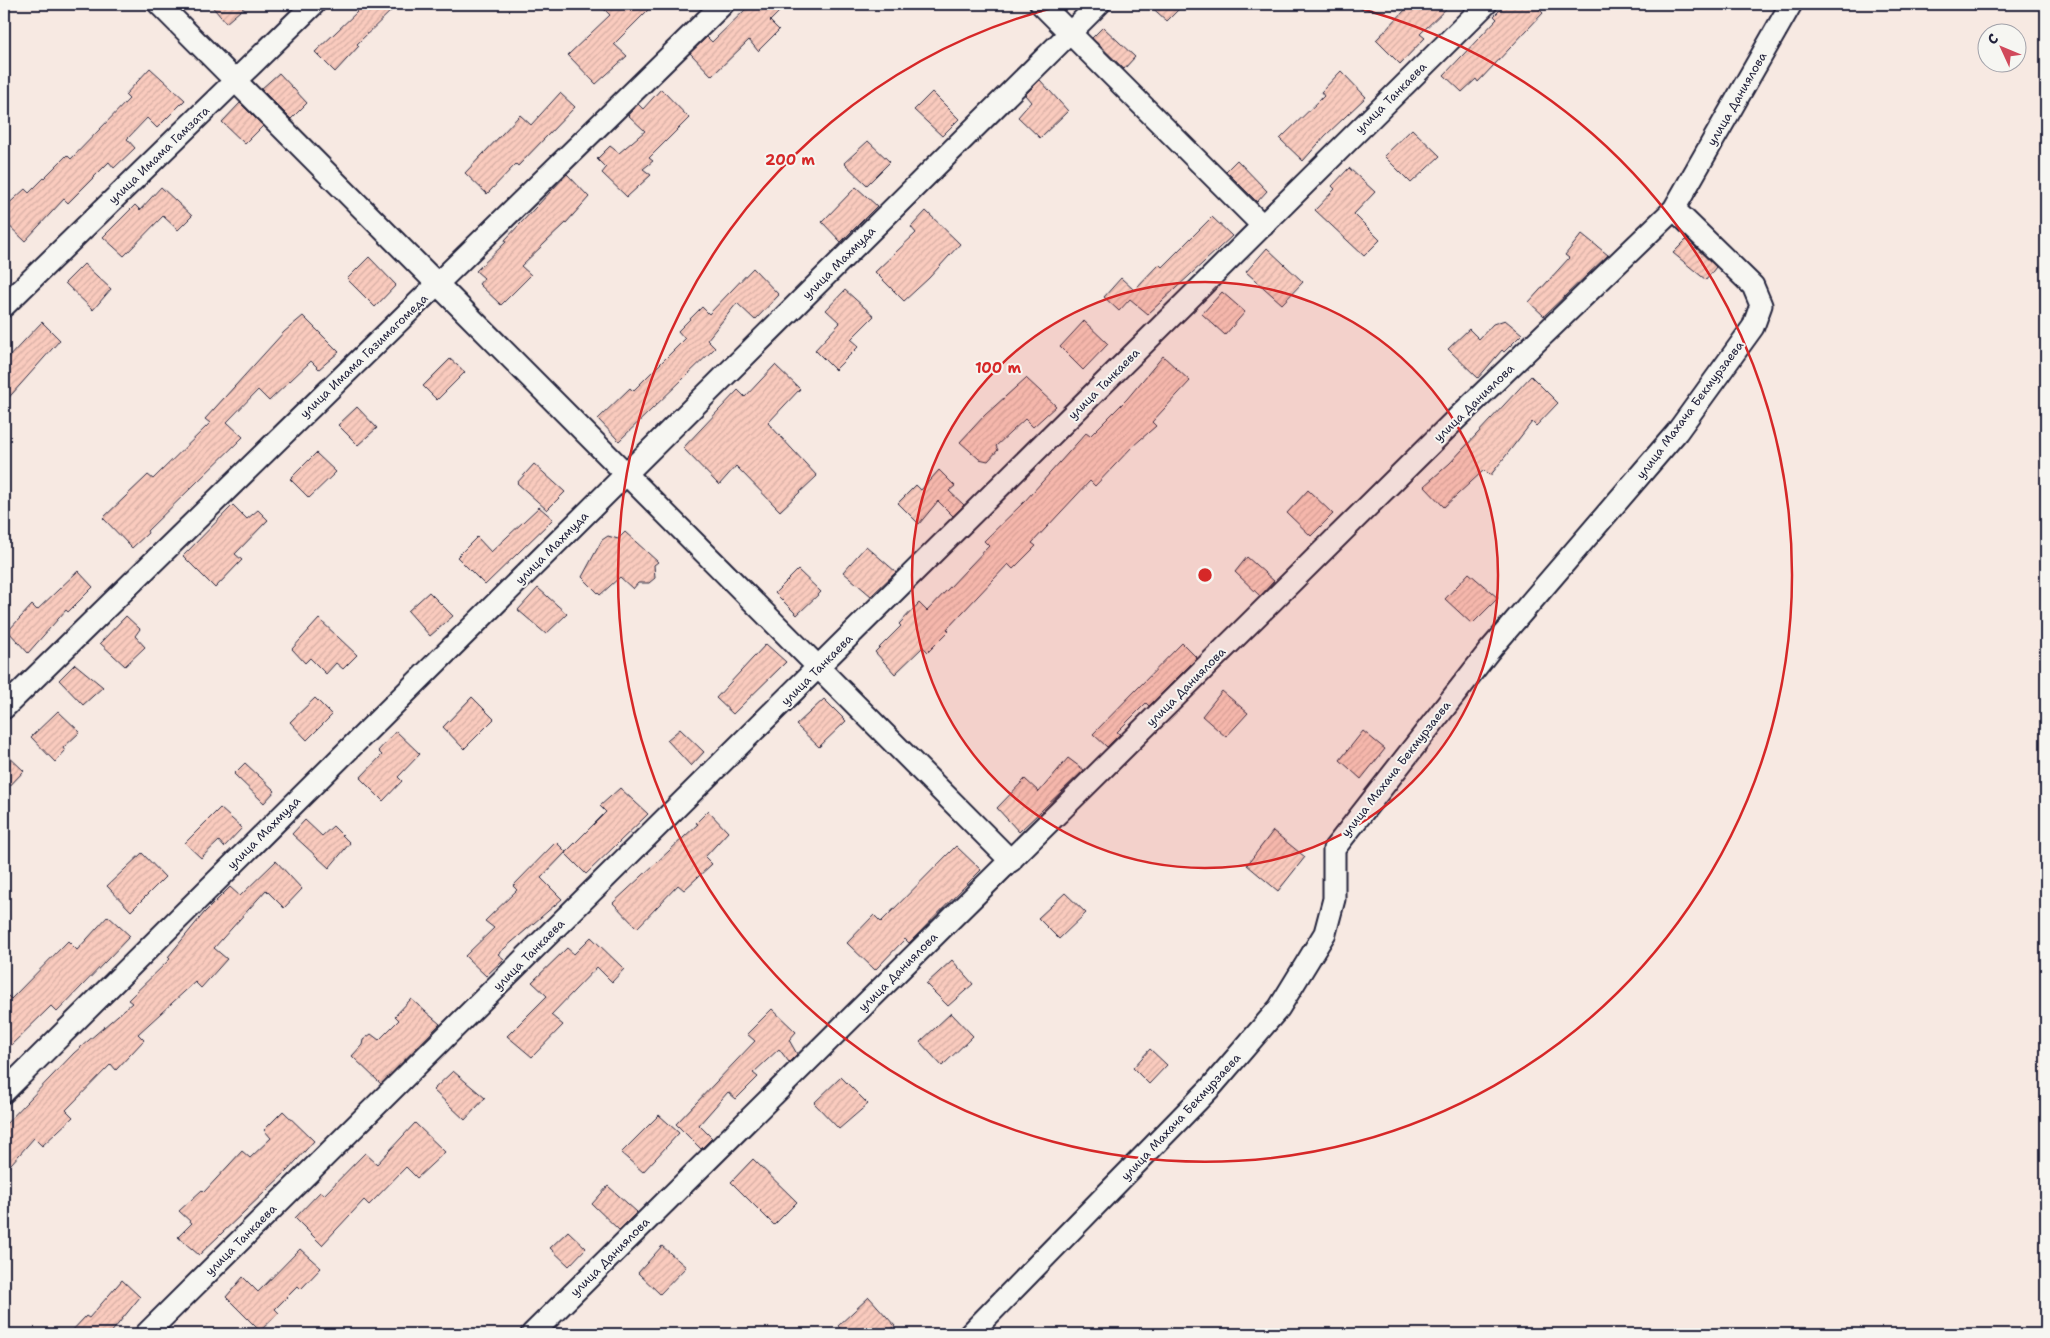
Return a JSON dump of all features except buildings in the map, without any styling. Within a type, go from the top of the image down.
[{"type":"street","points":[[159,4],[1011,861]]},
{"type":"street","name":"улица Имама Гамзата","points":[[4,306],[314,4]]},
{"type":"street","name":"улица Имама Газимагомеда","points":[[4,708],[723,4]]},
{"type":"street","points":[[1041,4],[1263,226]]},
{"type":"street","name":"улица Махмуда","points":[[4,1092],[1099,4]]},
{"type":"street","name":"улица Танкаева","points":[[146,1334],[1486,4]]},
{"type":"street","name":"улица Даниялова","points":[[532,1334],[1455,420],[1674,209],[1791,4]]},
{"type":"street","name":"улица Махача Бекмурзаева","points":[[970,1334],[1197,1102],[1279,1008],[1325,933],[1334,899],[1334,850],[1489,651],[1677,432],[1753,328],[1762,305],[1753,286],[1674,209]]}]
